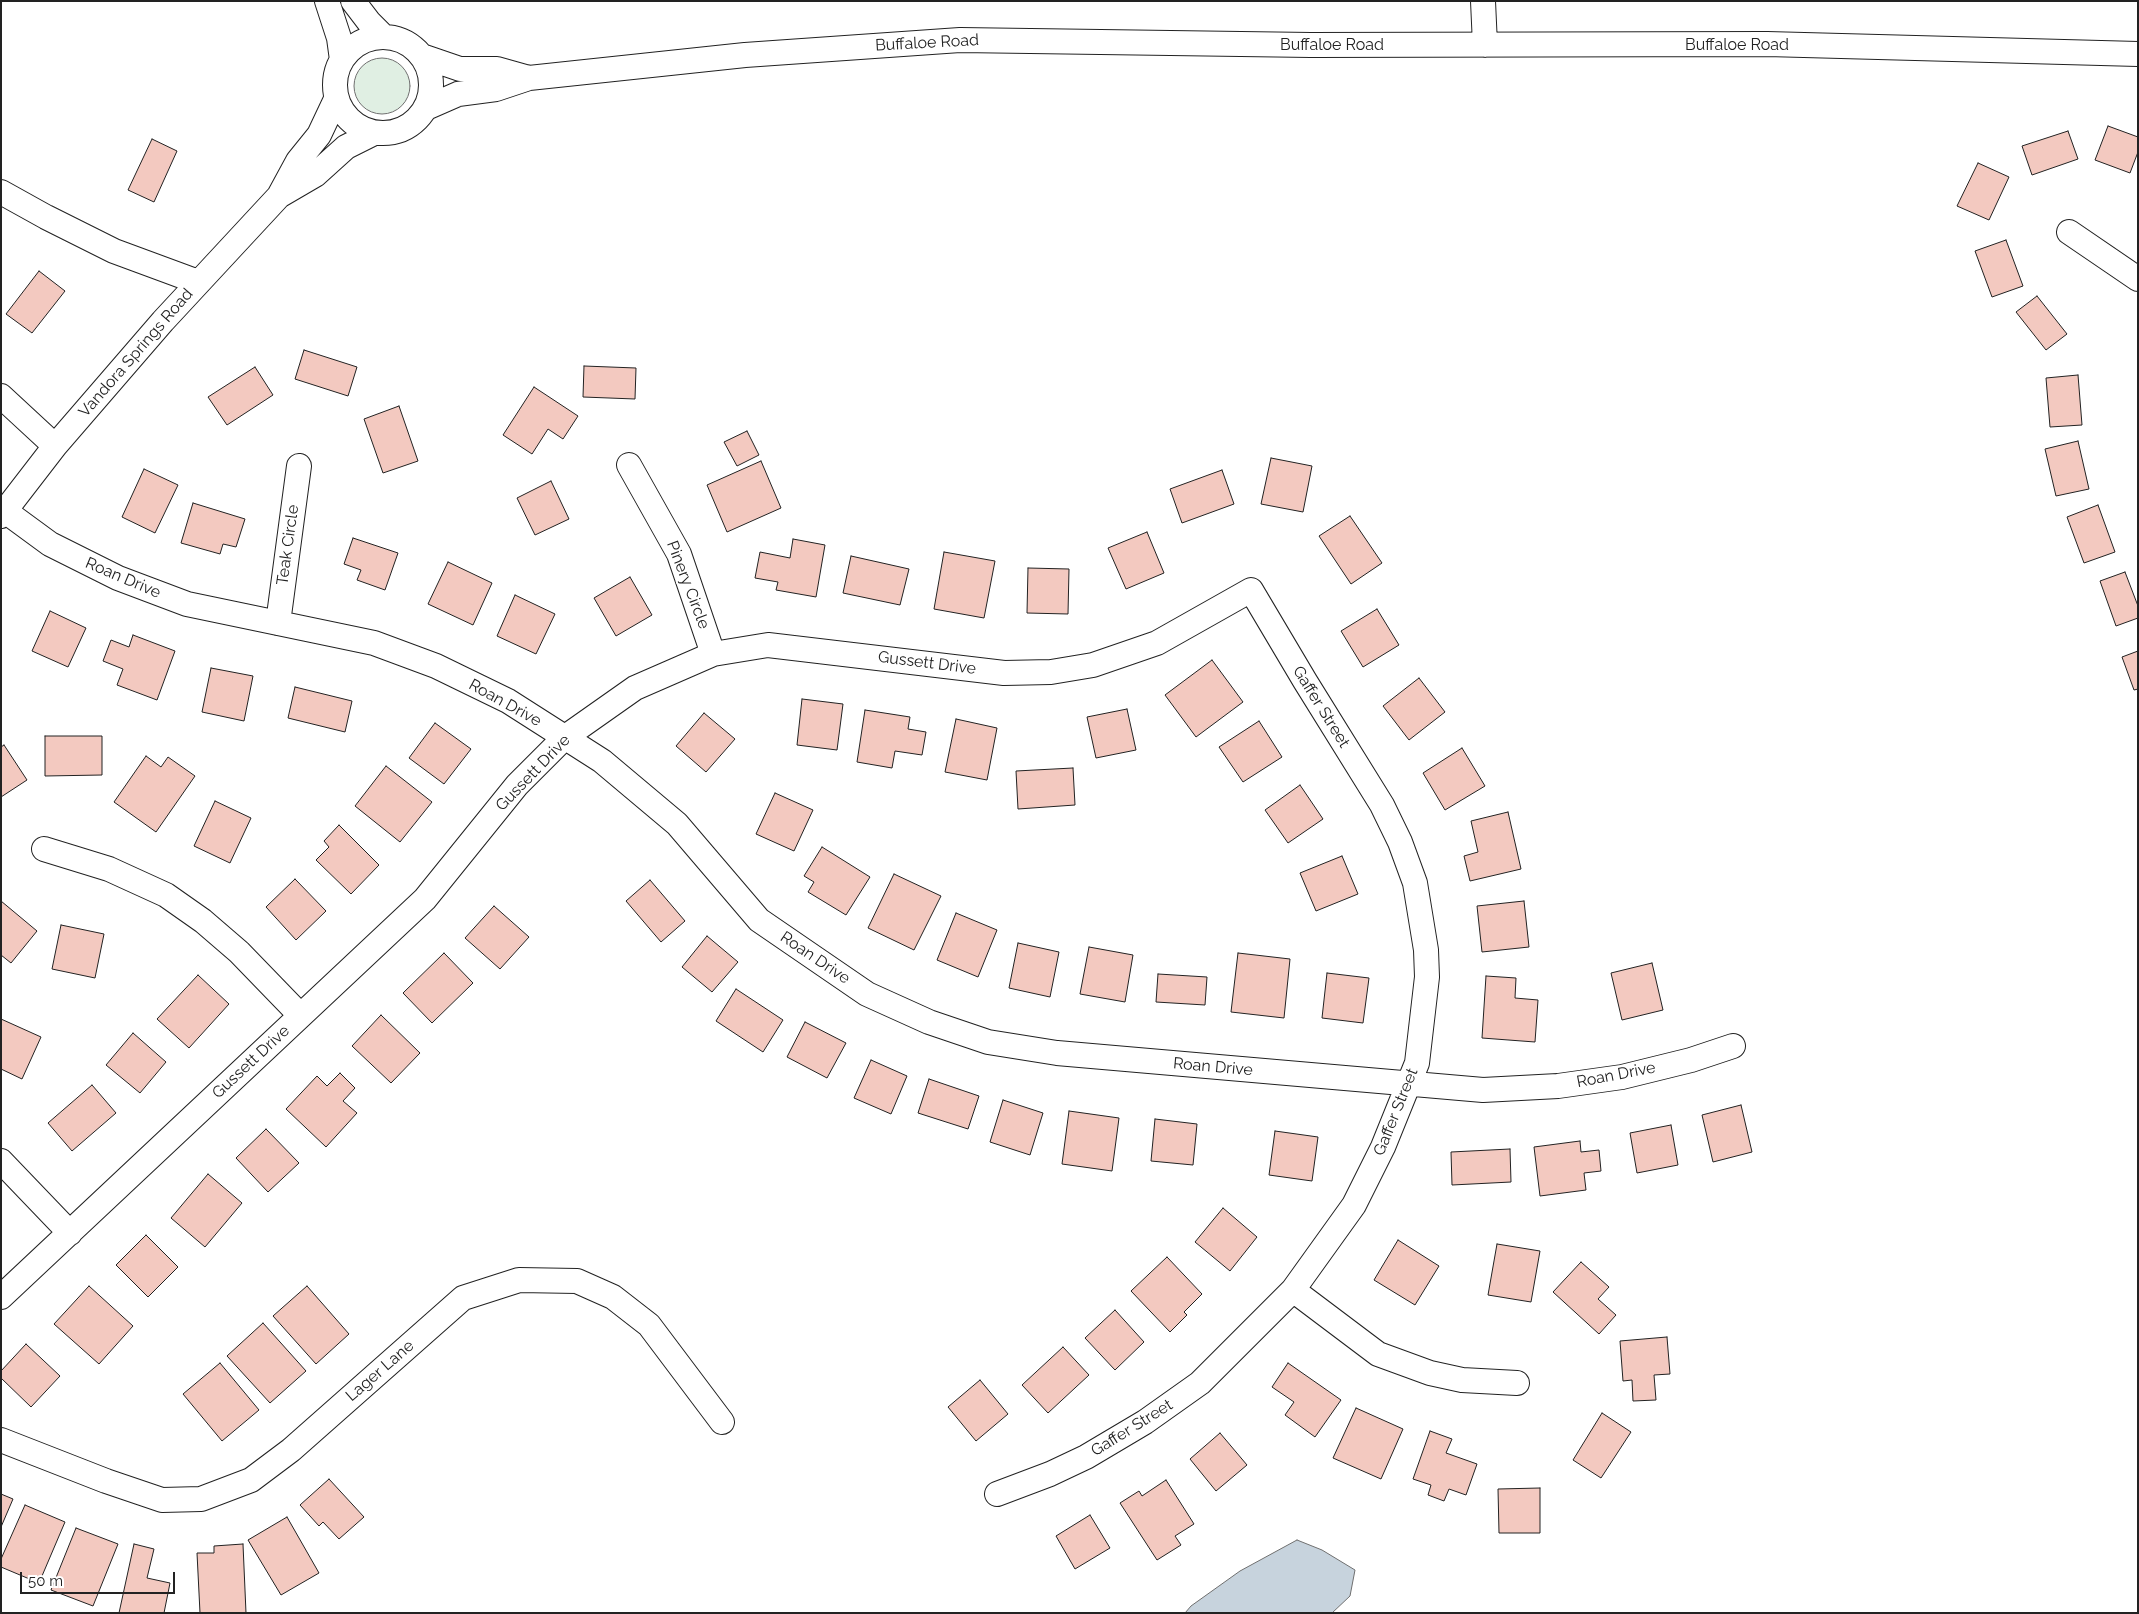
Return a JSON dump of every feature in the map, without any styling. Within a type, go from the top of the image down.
[{"type":"street","points":[[327,1],[339,38],[342,60]]},
{"type":"street","points":[[353,1],[369,22],[384,37]]},
{"type":"street","points":[[1483,1],[1485,45]]},
{"type":"street","points":[[384,37],[398,39],[412,46],[422,56],[429,68],[432,81],[431,95],[426,108],[417,120],[404,129],[390,134],[374,133],[361,129],[350,121],[336,99],[335,85],[337,72],[342,60],[353,47],[367,39],[384,37]]},
{"type":"street","name":"Buffaloe Road","points":[[426,108],[458,94],[496,89],[528,78],[745,55],[960,40],[1311,45],[1767,44],[2138,54]]},
{"type":"street","name":"Buffaloe Road","points":[[422,56],[460,68],[498,70],[528,78]]},
{"type":"street","name":"Vandora Springs Road","points":[[3,514],[55,446],[198,282],[279,196],[298,161],[319,134],[336,99]]},
{"type":"street","name":"Vandora Springs Road","points":[[279,196],[315,175],[346,147],[374,133]]},
{"type":"street","points":[[1,192],[114,251],[198,282]]},
{"type":"street","points":[[2069,232],[2138,280]]},
{"type":"street","points":[[1,396],[55,446]]},
{"type":"street","name":"Pinery Circle","points":[[629,465],[679,554],[714,654]]},
{"type":"street","name":"Teak Circle","points":[[278,623],[299,466]]},
{"type":"street","name":"Roan Drive","points":[[3,514],[50,544],[118,578],[187,604],[374,643],[436,666],[508,701],[602,761],[677,824],[759,920],[867,994],[929,1022],[988,1042],[1057,1053],[1483,1090],[1558,1086],[1622,1077],[1691,1060],[1734,1046]]},
{"type":"street","name":"Gussett Drive","points":[[1,1297],[425,899],[516,785],[564,738],[635,688],[714,654],[768,645],[1004,673],[1051,672],[1093,665],[1157,643],[1251,590]]},
{"type":"street","name":"Gaffer Street","points":[[997,1494],[1050,1474],[1086,1457],[1145,1422],[1200,1383],[1293,1290],[1354,1205],[1383,1148],[1417,1063],[1426,977],[1426,950],[1415,883],[1400,842],[1382,805],[1251,590]]},
{"type":"street","points":[[44,849],[109,869],[166,895],[203,921],[232,946],[300,1015]]},
{"type":"street","points":[[1,1161],[70,1233]]},
{"type":"street","name":"Lager Lane","points":[[1,1440],[106,1481],[162,1500],[201,1499],[251,1480],[291,1450],[463,1298],[518,1280],[577,1282],[613,1297],[649,1325],[722,1422]]},
{"type":"street","points":[[1293,1290],[1378,1354],[1430,1373],[1462,1380],[1517,1383]]},
{"type":"green space","points":[[377,58],[387,58],[402,66],[408,75],[410,86],[408,97],[402,106],[387,114],[377,114],[366,109],[359,102],[354,91],[354,81],[359,70],[366,63]]},
{"type":"shaded area","points":[[1297,1540],[1322,1550],[1355,1570],[1350,1596],[1332,1613],[1185,1613],[1191,1606],[1240,1571]]},
{"type":"building","points":[[2108,126],[2138,137],[2138,152],[2130,173],[2095,160]]},
{"type":"building","points":[[2068,131],[2078,159],[2032,175],[2022,146]]},
{"type":"building","points":[[152,139],[177,151],[154,202],[128,190]]},
{"type":"building","points":[[1978,163],[2009,177],[1989,220],[1957,206]]},
{"type":"building","points":[[2006,240],[2023,286],[1992,297],[1975,251]]},
{"type":"building","points":[[39,271],[65,291],[32,333],[6,314]]},
{"type":"building","points":[[2037,296],[2067,334],[2046,350],[2016,312]]},
{"type":"building","points":[[304,350],[357,367],[348,396],[295,379]]},
{"type":"building","points":[[584,366],[636,368],[635,399],[583,397]]},
{"type":"building","points":[[255,367],[273,395],[227,425],[208,397]]},
{"type":"building","points":[[2078,375],[2082,425],[2050,427],[2046,378]]},
{"type":"building","points":[[534,387],[578,416],[563,439],[548,429],[532,454],[503,435]]},
{"type":"building","points":[[399,406],[418,461],[383,473],[364,419]]},
{"type":"building","points":[[747,431],[759,455],[737,466],[724,442]]},
{"type":"building","points":[[2078,441],[2089,489],[2056,496],[2045,449]]},
{"type":"building","points":[[1271,458],[1312,466],[1303,512],[1261,504]]},
{"type":"building","points":[[761,461],[781,508],[727,532],[707,485]]},
{"type":"building","points":[[144,469],[178,485],[155,533],[122,517]]},
{"type":"building","points":[[1222,470],[1234,504],[1182,523],[1170,489]]},
{"type":"building","points":[[551,481],[569,519],[535,535],[517,498]]},
{"type":"building","points":[[193,503],[245,519],[236,547],[223,544],[220,554],[181,543]]},
{"type":"building","points":[[2098,505],[2115,552],[2084,563],[2067,517]]},
{"type":"building","points":[[1350,516],[1382,563],[1351,584],[1319,536]]},
{"type":"building","points":[[1147,532],[1164,573],[1126,589],[1108,548]]},
{"type":"building","points":[[353,538],[398,553],[385,590],[357,580],[361,570],[344,564]]},
{"type":"building","points":[[793,539],[825,545],[816,597],[776,590],[778,582],[755,578],[760,552],[790,558]]},
{"type":"building","points":[[944,552],[995,561],[984,618],[934,609]]},
{"type":"building","points":[[851,556],[909,569],[900,605],[843,593]]},
{"type":"building","points":[[448,562],[492,583],[473,625],[428,604]]},
{"type":"building","points":[[1028,568],[1069,569],[1068,614],[1027,613]]},
{"type":"building","points":[[2125,572],[2138,606],[2138,618],[2116,626],[2100,581]]},
{"type":"building","points":[[630,577],[652,615],[616,636],[594,598]]},
{"type":"building","points":[[515,595],[555,614],[536,654],[497,636]]},
{"type":"building","points":[[1377,609],[1399,645],[1363,667],[1341,631]]},
{"type":"building","points":[[50,611],[86,628],[68,667],[32,651]]},
{"type":"building","points":[[133,635],[175,651],[157,700],[117,685],[123,669],[103,661],[111,640],[129,647]]},
{"type":"building","points":[[2138,651],[2138,689],[2134,690],[2122,657]]},
{"type":"building","points":[[1212,660],[1243,702],[1196,737],[1165,695]]},
{"type":"building","points":[[211,668],[253,676],[244,721],[202,712]]},
{"type":"building","points":[[1419,678],[1445,712],[1409,740],[1383,706]]},
{"type":"building","points":[[295,687],[352,701],[345,732],[288,718]]},
{"type":"building","points":[[802,699],[843,704],[837,750],[797,745]]},
{"type":"building","points":[[1127,709],[1136,750],[1096,758],[1087,717]]},
{"type":"building","points":[[865,710],[910,717],[908,729],[926,732],[922,755],[895,751],[892,768],[857,762]]},
{"type":"building","points":[[704,713],[735,739],[706,772],[676,746]]},
{"type":"building","points":[[956,719],[997,728],[987,780],[945,772]]},
{"type":"building","points":[[1259,721],[1282,757],[1243,782],[1219,747]]},
{"type":"building","points":[[435,723],[471,749],[444,784],[409,758]]},
{"type":"building","points":[[45,736],[102,736],[102,775],[45,776]]},
{"type":"building","points":[[4,745],[27,780],[1,797],[1,747]]},
{"type":"building","points":[[1462,748],[1485,786],[1445,810],[1423,773]]},
{"type":"building","points":[[146,756],[161,767],[168,757],[195,776],[156,832],[114,802]]},
{"type":"building","points":[[386,766],[432,802],[400,842],[355,806]]},
{"type":"building","points":[[1073,768],[1075,805],[1018,809],[1016,771]]},
{"type":"building","points":[[1300,785],[1323,819],[1288,843],[1265,810]]},
{"type":"building","points":[[775,793],[813,810],[794,851],[756,834]]},
{"type":"building","points":[[215,801],[251,818],[230,863],[194,846]]},
{"type":"building","points":[[1508,812],[1521,869],[1470,881],[1464,856],[1478,852],[1471,821]]},
{"type":"building","points":[[339,825],[379,865],[351,894],[316,860],[329,847],[324,841]]},
{"type":"building","points":[[822,847],[870,877],[846,915],[808,892],[814,882],[804,876]]},
{"type":"building","points":[[1342,856],[1358,894],[1316,911],[1300,873]]},
{"type":"building","points":[[894,874],[941,896],[914,950],[868,928]]},
{"type":"building","points":[[295,879],[326,911],[296,940],[266,907]]},
{"type":"building","points":[[650,880],[685,921],[661,942],[626,901]]},
{"type":"building","points":[[1,901],[37,931],[11,963],[1,955]]},
{"type":"building","points":[[1524,901],[1529,947],[1482,952],[1477,906]]},
{"type":"building","points":[[494,906],[529,937],[500,969],[465,938]]},
{"type":"building","points":[[956,913],[997,930],[978,977],[937,960]]},
{"type":"building","points":[[61,925],[104,934],[95,978],[52,969]]},
{"type":"building","points":[[707,936],[738,962],[712,992],[682,967]]},
{"type":"building","points":[[1018,943],[1059,952],[1050,997],[1009,988]]},
{"type":"building","points":[[1089,947],[1133,955],[1125,1002],[1080,994]]},
{"type":"building","points":[[444,953],[473,983],[432,1023],[403,993]]},
{"type":"building","points":[[1238,953],[1290,959],[1284,1018],[1231,1012]]},
{"type":"building","points":[[1652,963],[1663,1010],[1622,1020],[1611,973]]},
{"type":"building","points":[[1327,973],[1369,978],[1363,1023],[1322,1018]]},
{"type":"building","points":[[1158,974],[1207,977],[1205,1005],[1156,1002]]},
{"type":"building","points":[[198,975],[229,1004],[189,1048],[157,1019]]},
{"type":"building","points":[[1486,976],[1516,978],[1515,998],[1538,1000],[1535,1042],[1482,1038]]},
{"type":"building","points":[[736,989],[783,1020],[763,1052],[716,1021]]},
{"type":"building","points":[[381,1015],[420,1053],[391,1083],[352,1046]]},
{"type":"building","points":[[1,1019],[41,1037],[22,1079],[1,1069]]},
{"type":"building","points":[[805,1022],[846,1043],[827,1078],[787,1057]]},
{"type":"building","points":[[133,1033],[166,1062],[140,1093],[106,1065]]},
{"type":"building","points":[[871,1060],[907,1076],[891,1114],[854,1098]]},
{"type":"building","points":[[340,1073],[355,1088],[343,1101],[357,1113],[326,1147],[286,1109],[317,1076],[327,1086]]},
{"type":"building","points":[[929,1079],[979,1096],[968,1129],[918,1113]]},
{"type":"building","points":[[92,1085],[116,1113],[72,1151],[48,1123]]},
{"type":"building","points":[[1003,1100],[1043,1113],[1030,1155],[990,1142]]},
{"type":"building","points":[[1741,1105],[1752,1152],[1713,1162],[1702,1115]]},
{"type":"building","points":[[1069,1111],[1119,1118],[1112,1171],[1062,1164]]},
{"type":"building","points":[[1155,1119],[1197,1124],[1193,1165],[1151,1161]]},
{"type":"building","points":[[1671,1125],[1678,1165],[1637,1173],[1630,1133]]},
{"type":"building","points":[[266,1129],[299,1163],[268,1192],[236,1158]]},
{"type":"building","points":[[1275,1131],[1318,1137],[1312,1181],[1269,1175]]},
{"type":"building","points":[[1580,1141],[1581,1152],[1599,1150],[1601,1171],[1584,1173],[1586,1190],[1540,1196],[1534,1147]]},
{"type":"building","points":[[1510,1149],[1511,1182],[1452,1185],[1451,1152]]},
{"type":"building","points":[[208,1174],[242,1203],[205,1247],[171,1218]]},
{"type":"building","points":[[1223,1208],[1257,1237],[1230,1271],[1195,1242]]},
{"type":"building","points":[[146,1235],[178,1267],[148,1297],[116,1265]]},
{"type":"building","points":[[1398,1240],[1439,1266],[1415,1305],[1374,1280]]},
{"type":"building","points":[[1497,1244],[1540,1251],[1531,1302],[1488,1295]]},
{"type":"building","points":[[1167,1257],[1202,1294],[1184,1312],[1187,1315],[1170,1332],[1131,1291]]},
{"type":"building","points":[[1581,1262],[1609,1287],[1598,1299],[1616,1315],[1599,1334],[1553,1292]]},
{"type":"building","points":[[89,1286],[133,1326],[99,1364],[54,1324]]},
{"type":"building","points":[[307,1286],[349,1334],[316,1364],[273,1316]]},
{"type":"building","points":[[1115,1310],[1144,1342],[1115,1370],[1085,1338]]},
{"type":"building","points":[[263,1323],[306,1371],[270,1403],[227,1356]]},
{"type":"building","points":[[1667,1337],[1670,1374],[1654,1375],[1656,1400],[1633,1401],[1632,1380],[1623,1381],[1620,1341]]},
{"type":"building","points":[[26,1344],[60,1376],[31,1407],[1,1378],[1,1371]]},
{"type":"building","points":[[1063,1347],[1089,1375],[1048,1413],[1022,1385]]},
{"type":"building","points":[[220,1363],[259,1410],[222,1441],[183,1394]]},
{"type":"building","points":[[1288,1363],[1341,1400],[1315,1437],[1285,1415],[1294,1402],[1272,1387]]},
{"type":"building","points":[[980,1380],[1008,1414],[976,1441],[948,1407]]},
{"type":"building","points":[[1356,1408],[1403,1429],[1381,1479],[1333,1458]]},
{"type":"building","points":[[1602,1413],[1631,1432],[1601,1478],[1573,1460]]},
{"type":"building","points":[[1430,1431],[1452,1439],[1446,1453],[1477,1464],[1466,1495],[1449,1489],[1444,1501],[1428,1495],[1431,1485],[1413,1479]]},
{"type":"building","points":[[1220,1433],[1247,1465],[1216,1491],[1190,1459]]},
{"type":"building","points":[[329,1479],[364,1517],[339,1539],[323,1522],[319,1526],[300,1505]]},
{"type":"building","points":[[1166,1480],[1194,1524],[1175,1536],[1181,1545],[1157,1560],[1120,1503],[1139,1491],[1142,1496]]},
{"type":"building","points":[[1540,1488],[1540,1533],[1499,1533],[1498,1489]]},
{"type":"building","points":[[1,1494],[13,1499],[1,1527]]},
{"type":"building","points":[[25,1505],[65,1522],[39,1583],[1,1567],[1,1559]]},
{"type":"building","points":[[1090,1515],[1110,1548],[1075,1569],[1056,1536]]},
{"type":"building","points":[[287,1517],[319,1573],[281,1595],[248,1540]]},
{"type":"building","points":[[76,1528],[118,1544],[93,1606],[51,1590]]},
{"type":"building","points":[[134,1544],[154,1549],[147,1578],[170,1583],[164,1613],[119,1613]]},
{"type":"building","points":[[243,1544],[246,1613],[200,1613],[197,1553],[214,1553],[214,1546]]}]
